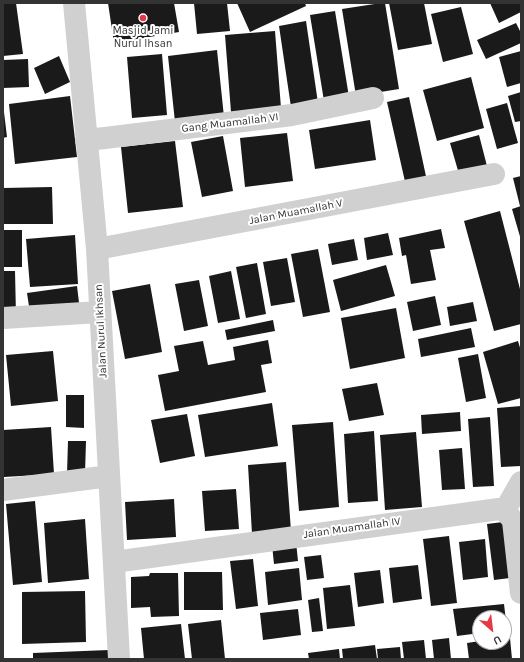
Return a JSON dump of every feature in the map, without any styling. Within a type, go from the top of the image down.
[{"type":"street","name":"Jalan Nurul Ikhsan","points":[[74,3],[97,249],[119,659]]},
{"type":"street","name":"Gang Muamallah VI","points":[[86,140],[292,115],[373,98]]},
{"type":"street","name":"Jalan Muamallah V","points":[[97,249],[494,174]]},
{"type":"street","points":[[3,318],[100,312]]},
{"type":"street","points":[[3,490],[109,476]]},
{"type":"street","points":[[521,482],[505,510],[513,521],[521,593]]},
{"type":"street","name":"Jalan Muamallah IV","points":[[114,562],[493,509],[505,510]]},
{"type":"building","points":[[3,3],[16,3],[23,54],[3,56]]},
{"type":"building","name":"Masjid Jami Nurul Ihsan","points":[[108,3],[174,3],[179,32],[114,43]]},
{"type":"building","points":[[194,3],[227,3],[230,31],[197,34]]},
{"type":"building","points":[[237,3],[305,3],[306,6],[250,32]]},
{"type":"building","points":[[385,3],[399,89],[356,96],[342,9]]},
{"type":"building","points":[[389,3],[424,3],[432,44],[398,50]]},
{"type":"building","points":[[490,3],[521,3],[521,12],[499,23]]},
{"type":"building","points":[[461,7],[473,54],[443,62],[431,14]]},
{"type":"building","points":[[335,11],[349,97],[324,101],[310,15]]},
{"type":"building","points":[[306,21],[318,103],[291,107],[279,26]]},
{"type":"building","points":[[516,23],[521,33],[521,43],[486,59],[477,40]]},
{"type":"building","points":[[275,31],[281,108],[231,112],[225,35]]},
{"type":"building","points":[[217,50],[224,117],[175,122],[168,56]]},
{"type":"building","points":[[521,51],[521,83],[507,87],[499,57]]},
{"type":"building","points":[[162,54],[167,115],[132,118],[127,57]]},
{"type":"building","points":[[59,56],[70,82],[45,94],[34,68]]},
{"type":"building","points":[[28,59],[29,87],[3,88],[3,60]]},
{"type":"building","points":[[471,77],[484,128],[437,141],[423,90]]},
{"type":"building","points":[[521,92],[521,121],[515,122],[508,96]]},
{"type":"building","points":[[70,96],[77,157],[15,164],[9,104]]},
{"type":"building","points":[[409,97],[427,181],[406,186],[387,102]]},
{"type":"building","points":[[507,103],[518,143],[497,149],[486,109]]},
{"type":"building","points":[[4,112],[7,137],[3,138],[3,113]]},
{"type":"building","points":[[370,120],[376,160],[315,169],[309,130]]},
{"type":"building","points":[[287,133],[293,181],[245,187],[240,138]]},
{"type":"building","points":[[479,135],[487,166],[459,174],[450,143]]},
{"type":"building","points":[[223,136],[233,191],[202,197],[191,142]]},
{"type":"building","points":[[175,141],[183,207],[128,213],[121,147]]},
{"type":"building","points":[[521,176],[521,206],[520,206],[513,178]]},
{"type":"building","points":[[52,187],[53,224],[3,224],[3,188]]},
{"type":"building","points":[[521,206],[521,240],[512,209]]},
{"type":"building","points":[[500,211],[521,293],[521,324],[494,331],[464,221]]},
{"type":"building","points":[[441,229],[445,248],[430,250],[436,280],[411,284],[406,255],[402,256],[399,238]]},
{"type":"building","points":[[3,230],[22,230],[22,267],[3,267]]},
{"type":"building","points":[[388,233],[393,255],[367,260],[364,238]]},
{"type":"building","points":[[75,235],[78,284],[30,287],[26,239]]},
{"type":"building","points":[[354,239],[358,260],[332,265],[328,244]]},
{"type":"building","points":[[318,249],[330,312],[303,317],[291,254]]},
{"type":"building","points":[[287,258],[295,302],[271,306],[263,262]]},
{"type":"building","points":[[257,263],[266,314],[246,318],[236,267]]},
{"type":"building","points":[[386,265],[395,296],[341,311],[333,280]]},
{"type":"building","points":[[3,271],[15,271],[16,316],[3,316]]},
{"type":"building","points":[[231,271],[240,319],[218,323],[209,276]]},
{"type":"building","points":[[199,280],[208,326],[184,331],[175,284]]},
{"type":"building","points":[[150,284],[162,352],[125,359],[112,291]]},
{"type":"building","points":[[77,286],[80,311],[30,313],[27,293]]},
{"type":"building","points":[[435,296],[441,325],[413,331],[407,302]]},
{"type":"building","points":[[473,302],[477,321],[450,326],[447,307]]},
{"type":"building","points":[[396,308],[405,358],[350,369],[341,318]]},
{"type":"building","points":[[273,320],[275,331],[227,340],[225,330]]},
{"type":"building","points":[[471,328],[475,347],[421,357],[418,339]]},
{"type":"building","points":[[268,340],[272,363],[261,365],[266,392],[165,411],[158,375],[179,371],[174,346],[203,341],[208,365],[235,360],[233,347]]},
{"type":"building","points":[[518,341],[521,351],[521,398],[498,404],[483,352]]},
{"type":"building","points":[[53,351],[58,401],[11,406],[6,355]]},
{"type":"building","points":[[478,354],[486,398],[466,402],[458,358]]},
{"type":"building","points":[[377,383],[384,415],[349,421],[342,389]]},
{"type":"building","points":[[66,395],[84,395],[84,428],[66,427]]},
{"type":"building","points":[[272,403],[278,446],[205,457],[198,415]]},
{"type":"building","points":[[521,406],[521,466],[501,467],[497,408]]},
{"type":"building","points":[[460,412],[461,431],[422,434],[421,415]]},
{"type":"building","points":[[187,414],[195,456],[160,463],[151,420]]},
{"type":"building","points":[[490,417],[494,486],[473,487],[468,419]]},
{"type":"building","points":[[333,422],[339,507],[299,511],[292,425]]},
{"type":"building","points":[[51,427],[54,474],[4,477],[3,430]]},
{"type":"building","points":[[374,431],[378,501],[348,503],[344,434]]},
{"type":"building","points":[[416,432],[422,507],[385,510],[380,435]]},
{"type":"building","points":[[68,441],[86,441],[85,474],[67,474]]},
{"type":"building","points":[[462,448],[465,489],[442,490],[439,450]]},
{"type":"building","points":[[286,462],[291,531],[252,534],[248,465]]},
{"type":"building","points":[[236,489],[239,529],[205,531],[202,491]]},
{"type":"building","points":[[174,499],[176,537],[127,540],[125,502]]},
{"type":"building","points":[[35,501],[42,582],[13,585],[6,504]]},
{"type":"building","points":[[85,519],[89,579],[48,583],[44,523]]},
{"type":"building","points":[[503,522],[510,578],[494,580],[487,524]]},
{"type":"building","points":[[449,536],[457,603],[431,606],[423,539]]},
{"type":"building","points":[[485,539],[488,577],[463,580],[459,542]]},
{"type":"building","points":[[296,542],[298,561],[274,564],[272,545]]},
{"type":"building","points":[[321,555],[324,578],[307,580],[304,557]]},
{"type":"building","points":[[253,559],[258,606],[236,609],[230,561]]},
{"type":"building","points":[[418,565],[422,599],[393,603],[389,568]]},
{"type":"building","points":[[299,568],[302,600],[268,605],[265,572]]},
{"type":"building","points":[[380,570],[384,603],[358,607],[354,573]]},
{"type":"building","points":[[184,572],[222,572],[223,610],[184,610]]},
{"type":"building","points":[[150,573],[178,573],[179,616],[151,617],[150,607],[131,608],[131,577],[149,576]]},
{"type":"building","points":[[350,585],[355,626],[327,629],[323,588]]},
{"type":"building","points":[[85,591],[86,642],[22,644],[22,592]]},
{"type":"building","points":[[319,598],[323,631],[312,632],[308,600]]},
{"type":"building","points":[[504,604],[505,610],[472,610],[472,634],[457,636],[453,609]]},
{"type":"building","points":[[298,609],[301,635],[263,640],[260,613]]},
{"type":"building","points":[[221,620],[225,659],[192,659],[188,624]]},
{"type":"building","points":[[181,624],[185,659],[144,659],[141,628]]},
{"type":"building","points":[[449,638],[451,659],[434,659],[432,640]]},
{"type":"building","points":[[424,640],[426,659],[404,659],[402,642]]},
{"type":"building","points":[[472,642],[472,650],[511,650],[512,659],[469,659],[467,643]]},
{"type":"building","points":[[375,645],[377,659],[343,659],[342,649]]},
{"type":"building","points":[[400,647],[401,659],[378,659],[377,649]]},
{"type":"building","points":[[339,649],[340,659],[309,659],[308,653]]},
{"type":"building","points":[[109,650],[109,659],[33,659],[33,653]]},
{"type":"place","name":"Masjid Jami Nurul Ihsan","points":[[143,18]]}]
